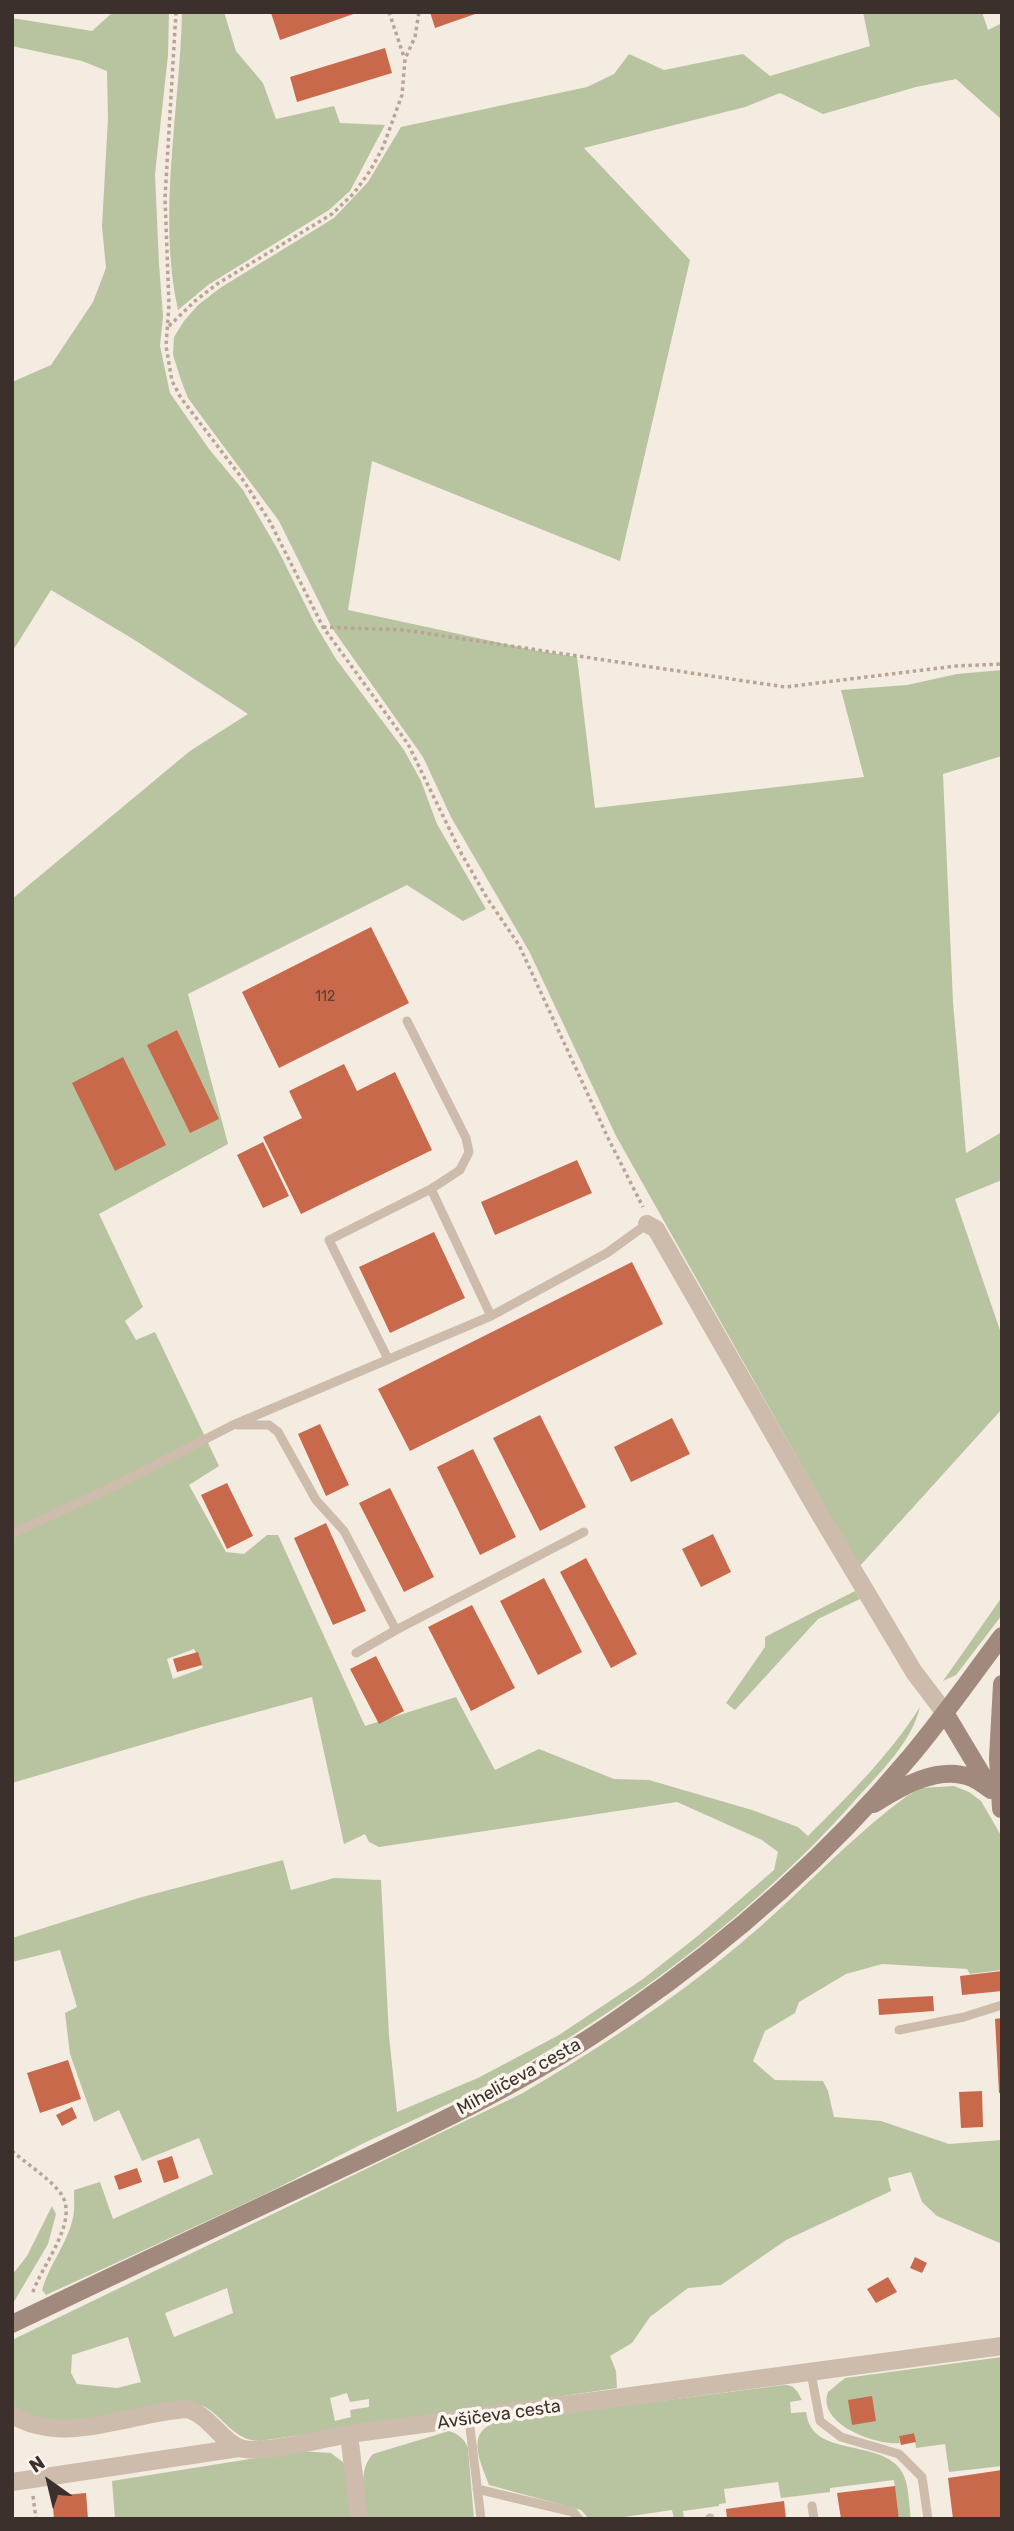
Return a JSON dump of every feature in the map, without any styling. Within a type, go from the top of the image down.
[{"type":"street","points":[[650,1225],[914,1672],[945,1713],[1002,1809]]},
{"type":"street","name":"Miheličeva cesta","points":[[19,2320],[437,2123],[563,2055],[625,2014],[697,1961],[764,1905],[856,1815],[908,1760],[1002,1636]]},
{"type":"street","points":[[1002,1684],[998,1758],[1002,1809]]},
{"type":"street","points":[[856,1815],[885,1797],[927,1777],[953,1774],[971,1778],[991,1790]]},
{"type":"street","name":"Avšičeva cesta","points":[[239,2448],[258,2449],[349,2434],[1002,2346]]},
{"type":"street","points":[[12,2415],[31,2424],[49,2428],[78,2428],[188,2409],[204,2416],[239,2448]]},
{"type":"street","points":[[349,2434],[359,2519]]},
{"type":"street","points":[[12,2482],[239,2448]]},
{"type":"lane","points":[[388,1359],[329,1240],[430,1189],[460,1170],[469,1152],[466,1138],[407,1021]]},
{"type":"lane","points":[[430,1189],[491,1316]]},
{"type":"lane","points":[[12,1534],[233,1425],[491,1316],[607,1253],[650,1225]]},
{"type":"lane","points":[[233,1425],[269,1424],[278,1432],[316,1500],[344,1531],[396,1630]]},
{"type":"lane","points":[[356,1653],[584,1532]]},
{"type":"lane","points":[[899,2030],[964,2017],[1002,2005]]},
{"type":"lane","points":[[811,2373],[820,2421],[841,2437],[900,2454],[922,2477],[928,2519]]},
{"type":"lane","points":[[469,2419],[481,2519]]},
{"type":"lane","points":[[477,2489],[573,2512],[579,2519]]},
{"type":"lane","points":[[812,2506],[814,2519]]},
{"type":"path","points":[[176,12],[165,198],[169,326],[166,346],[172,381],[181,398],[241,477],[270,522],[323,626],[408,744],[461,853],[519,945],[650,1225]]},
{"type":"path","points":[[169,326],[217,284],[332,214],[354,193],[370,171],[383,148],[402,95],[404,59],[389,12]]},
{"type":"path","points":[[404,59],[415,37],[419,12]]},
{"type":"path","points":[[323,626],[404,630],[785,687],[956,666],[1002,664]]},
{"type":"path","points":[[12,2151],[59,2190],[66,2203],[67,2218],[19,2320]]},
{"type":"green space","points":[[113,12],[169,12],[168,55],[155,174],[163,316],[160,346],[170,393],[209,449],[243,490],[336,659],[404,750],[421,781],[437,824],[486,909],[463,921],[407,885],[188,994],[228,1144],[99,1214],[143,1307],[125,1321],[136,1340],[155,1332],[219,1466],[189,1485],[226,1552],[244,1554],[267,1535],[278,1535],[365,1726],[456,1697],[495,1770],[539,1749],[614,1779],[649,1780],[752,1810],[798,1827],[808,1836],[882,1759],[920,1707],[909,1734],[891,1760],[815,1843],[778,1879],[700,1946],[617,2006],[490,2084],[362,2144],[261,2196],[46,2295],[42,2290],[45,2281],[67,2237],[73,2218],[74,2190],[100,2182],[113,2219],[213,2174],[199,2138],[142,2161],[119,2110],[94,2122],[70,2054],[65,2013],[77,2007],[60,1950],[12,1962],[12,1938],[142,1897],[283,1860],[291,1890],[334,1878],[381,1880],[389,2036],[397,2112],[478,2078],[559,2035],[643,1979],[774,1870],[778,1852],[762,1840],[677,1802],[379,1847],[369,1842],[365,1834],[344,1844],[312,1697],[12,1783],[12,899],[190,751],[248,714],[133,639],[51,590],[12,652],[12,382],[51,365],[93,302],[106,268],[102,226],[108,118],[107,71],[82,61],[12,46],[12,18],[92,31]],"holes":[[[194,1649],[203,1668],[173,1679],[167,1659]]]},
{"type":"green space","points":[[182,12],[224,12],[236,51],[263,83],[276,119],[334,106],[340,123],[385,125],[350,191],[329,210],[208,285],[178,310],[169,237],[171,161]]},
{"type":"green space","points":[[863,12],[982,12],[988,30],[1002,23],[1002,120],[956,79],[916,87],[823,114],[780,93],[745,107],[584,148],[690,260],[620,561],[372,461],[348,610],[577,657],[595,808],[864,777],[841,690],[907,685],[957,674],[1002,670],[1002,756],[943,774],[953,1002],[966,1153],[1002,1132],[1002,1180],[955,1199],[1002,1336],[1002,1409],[859,1567],[616,1136],[529,951],[451,817],[423,757],[332,628],[279,521],[188,398],[173,355],[174,337],[198,305],[220,288],[334,218],[368,182],[401,127],[587,87],[614,74],[629,54],[664,70],[743,54],[770,76],[870,46]]},
{"type":"green space","points":[[855,1591],[860,1599],[818,1619],[735,1710],[726,1703],[765,1647],[765,1637]]},
{"type":"green space","points":[[1002,1597],[1002,1615],[956,1675],[943,1681]]},
{"type":"green space","points":[[954,1786],[969,1792],[981,1801],[1002,1837],[1002,1970],[970,1974],[967,1969],[882,1964],[846,1974],[799,2002],[795,2013],[765,2031],[753,2061],[775,2080],[823,2081],[834,2117],[881,2121],[949,2144],[1002,2140],[1002,2244],[937,2216],[922,2202],[911,2172],[888,2178],[891,2191],[786,2240],[721,2285],[688,2288],[650,2317],[632,2343],[610,2356],[616,2371],[617,2388],[260,2441],[240,2435],[210,2410],[191,2403],[88,2420],[66,2421],[46,2420],[28,2415],[12,2405],[12,2340],[521,2094],[550,2077],[634,2024],[714,1965],[885,1813],[921,1788]],"holes":[[[227,2288],[233,2313],[174,2337],[165,2313]],[[128,2337],[141,2382],[117,2388],[77,2384],[71,2373],[72,2355]],[[347,2393],[350,2402],[369,2399],[369,2407],[350,2410],[351,2417],[335,2421],[330,2398]]]},
{"type":"green space","points":[[52,2206],[56,2214],[48,2244],[12,2305],[12,2275],[27,2256]]},
{"type":"green space","points":[[1002,2357],[1002,2466],[949,2472],[945,2444],[916,2448],[914,2433],[899,2436],[900,2443],[864,2437],[839,2423],[827,2404],[828,2392],[845,2378]]},
{"type":"green space","points":[[784,2385],[793,2387],[802,2400],[790,2402],[791,2413],[806,2412],[810,2425],[819,2436],[830,2442],[873,2452],[897,2465],[906,2481],[911,2519],[899,2519],[894,2480],[830,2488],[830,2492],[781,2498],[778,2482],[724,2489],[726,2503],[683,2511],[684,2519],[674,2519],[672,2510],[611,2519],[589,2519],[581,2510],[489,2485],[479,2458],[478,2440],[481,2433],[497,2422]]},
{"type":"green space","points":[[449,2431],[460,2437],[468,2448],[474,2519],[366,2519],[363,2476],[373,2454]]},
{"type":"green space","points":[[300,2451],[331,2453],[344,2463],[353,2519],[115,2519],[112,2481]]},
{"type":"building","points":[[273,12],[359,12],[280,40],[271,13]]},
{"type":"building","points":[[430,12],[478,12],[478,13],[435,28]]},
{"type":"building","points":[[385,48],[392,73],[297,102],[290,77]]},
{"type":"building","points":[[371,927],[409,1003],[279,1068],[242,992]]},
{"type":"building","points":[[177,1030],[219,1119],[190,1133],[147,1045]]},
{"type":"building","points":[[123,1057],[166,1145],[115,1171],[72,1083]]},
{"type":"building","points":[[344,1064],[357,1091],[395,1072],[432,1150],[301,1214],[263,1137],[302,1118],[289,1091]]},
{"type":"building","points":[[263,1142],[289,1196],[263,1208],[237,1155]]},
{"type":"building","points":[[577,1160],[592,1193],[495,1235],[481,1202]]},
{"type":"building","points":[[434,1232],[465,1298],[390,1333],[359,1267]]},
{"type":"building","points":[[632,1262],[663,1324],[410,1451],[378,1389]]},
{"type":"building","points":[[540,1415],[586,1507],[540,1531],[493,1438]]},
{"type":"building","points":[[672,1418],[690,1454],[631,1482],[614,1447]]},
{"type":"building","points":[[320,1424],[349,1485],[326,1496],[298,1434]]},
{"type":"building","points":[[473,1449],[516,1537],[480,1555],[437,1467]]},
{"type":"building","points":[[227,1483],[253,1536],[227,1549],[201,1495]]},
{"type":"building","points":[[390,1488],[434,1577],[404,1592],[359,1503]]},
{"type":"building","points":[[326,1523],[366,1611],[333,1625],[294,1538]]},
{"type":"building","points":[[713,1534],[731,1572],[701,1587],[682,1549]]},
{"type":"building","points":[[586,1558],[637,1654],[611,1668],[560,1572]]},
{"type":"building","points":[[544,1578],[582,1652],[538,1675],[500,1601]]},
{"type":"building","points":[[472,1605],[515,1688],[471,1711],[428,1627]]},
{"type":"building","points":[[198,1652],[202,1665],[177,1672],[173,1659]]},
{"type":"building","points":[[376,1656],[404,1711],[379,1724],[350,1669]]},
{"type":"building","points":[[1002,1971],[1002,1991],[962,1995],[960,1976]]},
{"type":"building","points":[[933,1996],[934,2011],[879,2015],[878,1999]]},
{"type":"building","points":[[1002,2018],[1002,2093],[999,2093],[995,2019]]},
{"type":"building","points":[[68,2060],[81,2099],[40,2113],[27,2073]]},
{"type":"building","points":[[982,2091],[983,2127],[961,2128],[959,2092]]},
{"type":"building","points":[[72,2107],[77,2118],[62,2126],[56,2115]]},
{"type":"building","points":[[172,2156],[179,2178],[164,2183],[157,2161]]},
{"type":"building","points":[[137,2168],[142,2182],[119,2190],[114,2176]]},
{"type":"building","points":[[915,2257],[927,2263],[922,2273],[910,2268]]},
{"type":"building","points":[[888,2277],[897,2292],[876,2303],[867,2289]]},
{"type":"building","points":[[872,2396],[876,2421],[852,2425],[848,2400]]},
{"type":"building","points":[[914,2433],[916,2442],[901,2445],[899,2436]]},
{"type":"building","points":[[1002,2470],[1002,2519],[953,2519],[948,2478]]},
{"type":"building","points":[[895,2486],[899,2519],[841,2519],[837,2493]]},
{"type":"building","points":[[86,2493],[88,2519],[54,2519],[52,2496]]},
{"type":"building","points":[[784,2501],[786,2519],[727,2519],[726,2509]]}]
